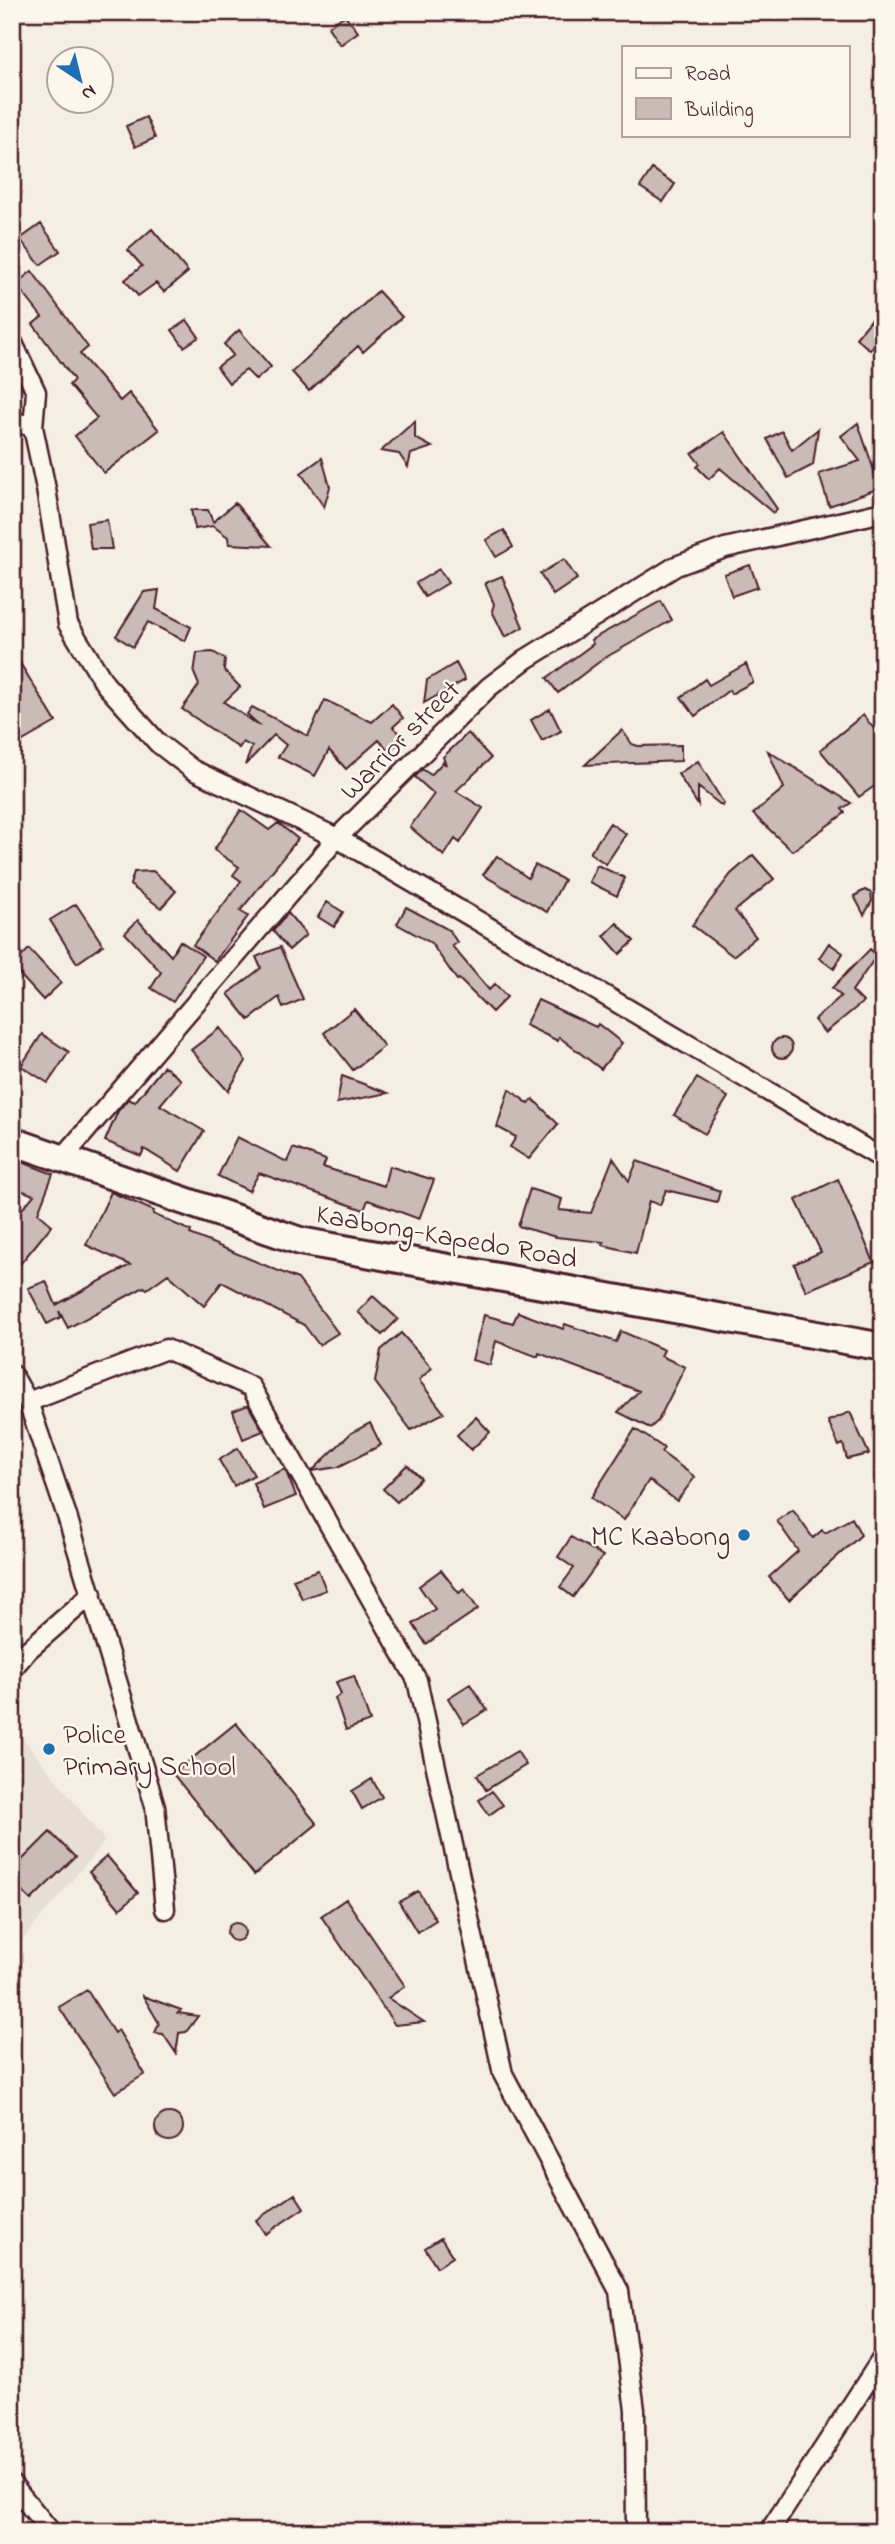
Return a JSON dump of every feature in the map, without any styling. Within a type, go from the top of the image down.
[{"type":"main road","name":"Kaabong-Kapedo Road","points":[[12,1140],[61,1160],[300,1241],[883,1347]]},
{"type":"street","points":[[12,341],[36,392],[33,427],[68,624],[104,684],[158,743],[193,770],[337,838],[883,1159]]},
{"type":"street","points":[[12,421],[33,427]]},
{"type":"street","name":"Warrior street","points":[[61,1160],[337,838],[489,687],[526,659],[676,566],[725,548],[883,512]]},
{"type":"street","points":[[28,1402],[166,1349],[251,1387],[417,1680],[503,2074],[619,2291],[635,2410],[635,2532]]},
{"type":"street","points":[[12,1374],[28,1402],[92,1594],[155,1806],[164,1909]]},
{"type":"street","points":[[12,1669],[28,1650],[92,1594]]},
{"type":"street","points":[[769,2532],[883,2357]]},
{"type":"street","points":[[12,2484],[51,2532]]},
{"type":"shaded area","name":"Police Primary School","points":[[12,1725],[105,1841],[12,1952]]},
{"type":"building","points":[[345,15],[358,32],[340,45],[328,27]]},
{"type":"building","points":[[146,117],[155,138],[135,147],[126,126]]},
{"type":"building","points":[[652,169],[675,184],[663,202],[640,187]]},
{"type":"building","points":[[41,224],[60,251],[40,265],[20,239]]},
{"type":"building","points":[[152,229],[188,272],[164,292],[156,283],[138,296],[125,280],[142,266],[128,250]]},
{"type":"building","points":[[32,271],[88,347],[80,354],[120,401],[129,393],[159,430],[104,473],[75,436],[97,418],[69,385],[74,380],[33,324],[42,317],[16,284]]},
{"type":"building","points":[[378,291],[402,317],[363,352],[358,346],[309,391],[292,372]]},
{"type":"building","points":[[872,319],[883,328],[883,334],[870,350],[856,338]]},
{"type":"building","points":[[187,320],[199,337],[184,347],[172,330]]},
{"type":"building","points":[[239,330],[271,367],[256,380],[246,370],[229,383],[217,367],[233,355],[224,344]]},
{"type":"building","points":[[415,421],[415,438],[432,447],[411,454],[408,467],[399,454],[381,451]]},
{"type":"building","points":[[858,423],[880,488],[829,506],[819,474],[860,461],[841,436]]},
{"type":"building","points":[[818,429],[813,465],[788,478],[767,439],[782,431],[792,450]]},
{"type":"building","points":[[724,432],[777,509],[773,513],[720,468],[709,479],[697,467],[700,464],[692,454]]},
{"type":"building","points":[[322,458],[330,487],[324,507],[301,473]]},
{"type":"building","points":[[235,503],[271,546],[229,544],[228,537],[213,526],[195,529],[191,510],[208,510],[213,522]]},
{"type":"building","points":[[107,520],[112,549],[91,549],[87,523]]},
{"type":"building","points":[[504,530],[513,547],[496,557],[486,540]]},
{"type":"building","points":[[564,559],[577,579],[553,595],[540,574]]},
{"type":"building","points":[[750,565],[758,587],[732,596],[724,574]]},
{"type":"building","points":[[439,569],[448,583],[425,597],[416,583]]},
{"type":"building","points":[[502,576],[523,627],[505,637],[492,611],[494,604],[485,583]]},
{"type":"building","points":[[159,590],[156,609],[191,627],[185,641],[148,622],[133,647],[116,636],[144,592]]},
{"type":"building","points":[[661,601],[672,620],[603,659],[558,693],[547,678],[593,644],[591,640]]},
{"type":"building","points":[[12,650],[56,722],[12,747]]},
{"type":"building","points":[[213,652],[225,659],[224,670],[240,687],[224,702],[260,726],[247,714],[252,707],[308,736],[325,700],[372,722],[392,704],[403,718],[393,727],[404,738],[389,751],[379,740],[346,769],[329,750],[315,776],[278,757],[286,745],[274,735],[245,765],[252,747],[243,742],[239,748],[182,709],[199,685],[194,673],[197,653]]},
{"type":"building","points":[[456,663],[465,680],[424,703],[427,680]]},
{"type":"building","points":[[746,664],[753,682],[731,694],[729,690],[695,716],[681,697],[705,679],[709,685]]},
{"type":"building","points":[[550,709],[561,731],[542,741],[531,720]]},
{"type":"building","points":[[863,715],[883,740],[883,780],[859,797],[820,750]]},
{"type":"building","points":[[622,730],[632,744],[638,746],[681,745],[681,761],[585,765]]},
{"type":"building","points":[[468,733],[491,758],[456,791],[483,808],[460,843],[455,839],[444,856],[410,827],[434,794],[415,777],[422,769],[431,775],[443,762],[446,765],[443,757]]},
{"type":"building","points":[[768,751],[851,803],[842,809],[845,813],[792,851],[753,814],[784,788]]},
{"type":"building","points":[[698,761],[724,804],[722,806],[698,787],[698,805],[678,774]]},
{"type":"building","points":[[241,810],[269,830],[278,823],[298,839],[240,911],[248,916],[215,961],[193,945],[241,881],[233,875],[239,867],[214,850]]},
{"type":"building","points":[[610,823],[626,834],[606,864],[590,853]]},
{"type":"building","points":[[753,855],[774,879],[735,911],[756,937],[733,956],[692,925],[731,874]]},
{"type":"building","points":[[497,856],[528,878],[535,865],[564,880],[547,912],[483,875]]},
{"type":"building","points":[[597,865],[625,878],[617,896],[589,882]]},
{"type":"building","points":[[153,871],[176,891],[161,908],[130,885],[134,872]]},
{"type":"building","points":[[865,890],[871,893],[872,901],[864,915],[854,896]]},
{"type":"building","points":[[327,902],[343,912],[334,927],[318,917]]},
{"type":"building","points":[[76,904],[103,945],[77,963],[50,920]]},
{"type":"building","points":[[406,907],[449,930],[457,942],[452,946],[489,990],[495,984],[507,997],[492,1012],[457,980],[431,943],[397,924]]},
{"type":"building","points":[[288,913],[306,935],[289,950],[273,931]]},
{"type":"building","points":[[138,920],[171,956],[180,941],[203,956],[173,1002],[151,988],[161,972],[125,933]]},
{"type":"building","points":[[617,923],[634,941],[620,954],[604,936]]},
{"type":"building","points":[[829,943],[843,953],[834,969],[819,958]]},
{"type":"building","points":[[280,947],[303,999],[283,1008],[279,997],[249,1020],[228,994],[261,968],[256,957]]},
{"type":"building","points":[[29,949],[61,983],[43,1000],[12,966]]},
{"type":"building","points":[[870,949],[877,955],[852,991],[863,1002],[825,1033],[814,1020],[841,996],[832,988]]},
{"type":"building","points":[[538,1000],[596,1027],[598,1024],[622,1043],[601,1069],[559,1037],[558,1041],[525,1025]]},
{"type":"building","points":[[354,1009],[384,1046],[353,1070],[324,1033]]},
{"type":"building","points":[[220,1028],[246,1061],[228,1091],[191,1050]]},
{"type":"building","points":[[42,1034],[69,1052],[48,1083],[21,1066]]},
{"type":"building","points":[[782,1038],[789,1041],[792,1048],[789,1055],[782,1058],[775,1055],[772,1048],[775,1041]]},
{"type":"building","points":[[164,1066],[181,1080],[160,1105],[204,1131],[180,1171],[144,1149],[141,1156],[105,1141],[118,1111],[128,1099],[135,1102]]},
{"type":"building","points":[[342,1076],[388,1093],[337,1103]]},
{"type":"building","points":[[697,1078],[728,1097],[705,1134],[674,1115]]},
{"type":"building","points":[[509,1089],[529,1104],[533,1099],[558,1124],[529,1159],[510,1147],[516,1137],[497,1127]]},
{"type":"building","points":[[237,1137],[287,1162],[293,1148],[326,1160],[323,1167],[384,1186],[389,1166],[434,1180],[419,1219],[368,1200],[364,1210],[259,1173],[249,1191],[218,1176]]},
{"type":"building","points":[[12,1158],[53,1174],[38,1213],[52,1225],[12,1274],[12,1221],[34,1195],[12,1187]]},
{"type":"building","points":[[613,1158],[629,1181],[637,1161],[720,1191],[717,1202],[666,1190],[660,1205],[649,1201],[636,1253],[603,1245],[604,1242],[556,1237],[518,1226],[530,1189],[562,1199],[559,1210],[591,1213]]},
{"type":"building","points":[[838,1179],[874,1262],[806,1291],[794,1264],[821,1252],[796,1200]]},
{"type":"building","points":[[111,1192],[154,1211],[153,1214],[191,1231],[190,1234],[298,1279],[338,1333],[319,1345],[304,1325],[222,1282],[204,1306],[168,1274],[147,1289],[144,1287],[68,1328],[59,1311],[61,1317],[47,1324],[28,1288],[46,1281],[56,1305],[130,1265],[86,1245]]},
{"type":"building","points":[[373,1296],[398,1319],[382,1335],[358,1312]]},
{"type":"building","points":[[518,1312],[563,1329],[565,1324],[616,1342],[621,1331],[664,1350],[661,1356],[685,1367],[658,1421],[650,1428],[618,1412],[639,1391],[539,1353],[538,1357],[496,1341],[490,1365],[472,1360],[484,1315],[513,1323]]},
{"type":"building","points":[[401,1333],[432,1368],[419,1380],[444,1413],[411,1430],[375,1382],[381,1350]]},
{"type":"building","points":[[248,1405],[263,1431],[243,1439],[233,1411]]},
{"type":"building","points":[[850,1412],[869,1454],[847,1459],[843,1444],[839,1446],[828,1421]]},
{"type":"building","points":[[476,1417],[490,1432],[471,1450],[457,1435]]},
{"type":"building","points":[[370,1423],[381,1445],[338,1467],[312,1471],[351,1433]]},
{"type":"building","points":[[635,1429],[664,1448],[661,1452],[695,1477],[677,1501],[649,1480],[624,1520],[591,1498]]},
{"type":"building","points":[[238,1448],[254,1475],[234,1486],[219,1460]]},
{"type":"building","points":[[407,1465],[421,1478],[397,1502],[383,1489]]},
{"type":"building","points":[[285,1469],[296,1496],[264,1509],[253,1483]]},
{"type":"building","points":[[793,1510],[813,1538],[822,1530],[825,1533],[852,1518],[861,1535],[789,1600],[769,1577],[798,1551],[777,1521]]},
{"type":"building","points":[[571,1537],[603,1556],[573,1597],[560,1587],[574,1568],[558,1557]]},
{"type":"building","points":[[318,1570],[326,1590],[302,1599],[293,1579]]},
{"type":"building","points":[[441,1570],[459,1593],[464,1589],[478,1609],[426,1644],[413,1624],[435,1609],[419,1586]]},
{"type":"building","points":[[354,1676],[370,1721],[346,1730],[335,1698],[341,1694],[336,1682]]},
{"type":"building","points":[[470,1684],[487,1710],[464,1724],[448,1698]]},
{"type":"building","points":[[236,1723],[317,1824],[254,1875],[173,1774]]},
{"type":"building","points":[[517,1751],[526,1765],[486,1790],[477,1775]]},
{"type":"building","points":[[372,1779],[382,1797],[362,1809],[352,1791]]},
{"type":"building","points":[[492,1791],[503,1805],[489,1815],[479,1800]]},
{"type":"building","points":[[50,1832],[75,1857],[31,1900],[12,1882],[12,1870]]},
{"type":"building","points":[[107,1856],[138,1893],[120,1909],[89,1872]]},
{"type":"building","points":[[418,1891],[436,1920],[417,1932],[399,1902]]},
{"type":"building","points":[[346,1899],[405,1986],[388,1998],[424,2022],[395,2025],[321,1916]]},
{"type":"building","points":[[232,1923],[240,1923],[245,1932],[243,1939],[232,1941],[227,1936],[227,1928]]},
{"type":"building","points":[[87,1990],[114,2033],[118,2030],[145,2074],[115,2093],[59,2007]]},
{"type":"building","points":[[143,1996],[181,2010],[178,2013],[198,2016],[186,2032],[179,2033],[176,2053],[163,2034],[155,2033],[159,2023]]},
{"type":"building","points":[[169,2113],[179,2117],[183,2127],[179,2137],[169,2141],[159,2137],[155,2127],[159,2117]]},
{"type":"building","points":[[295,2194],[304,2208],[265,2234],[256,2220]]},
{"type":"building","points":[[441,2238],[453,2257],[437,2267],[425,2248]]},
{"type":"place","name":"MC Kaabong","points":[[744,1535]]},
{"type":"place","name":"Police Primary School","points":[[49,1749]]}]
